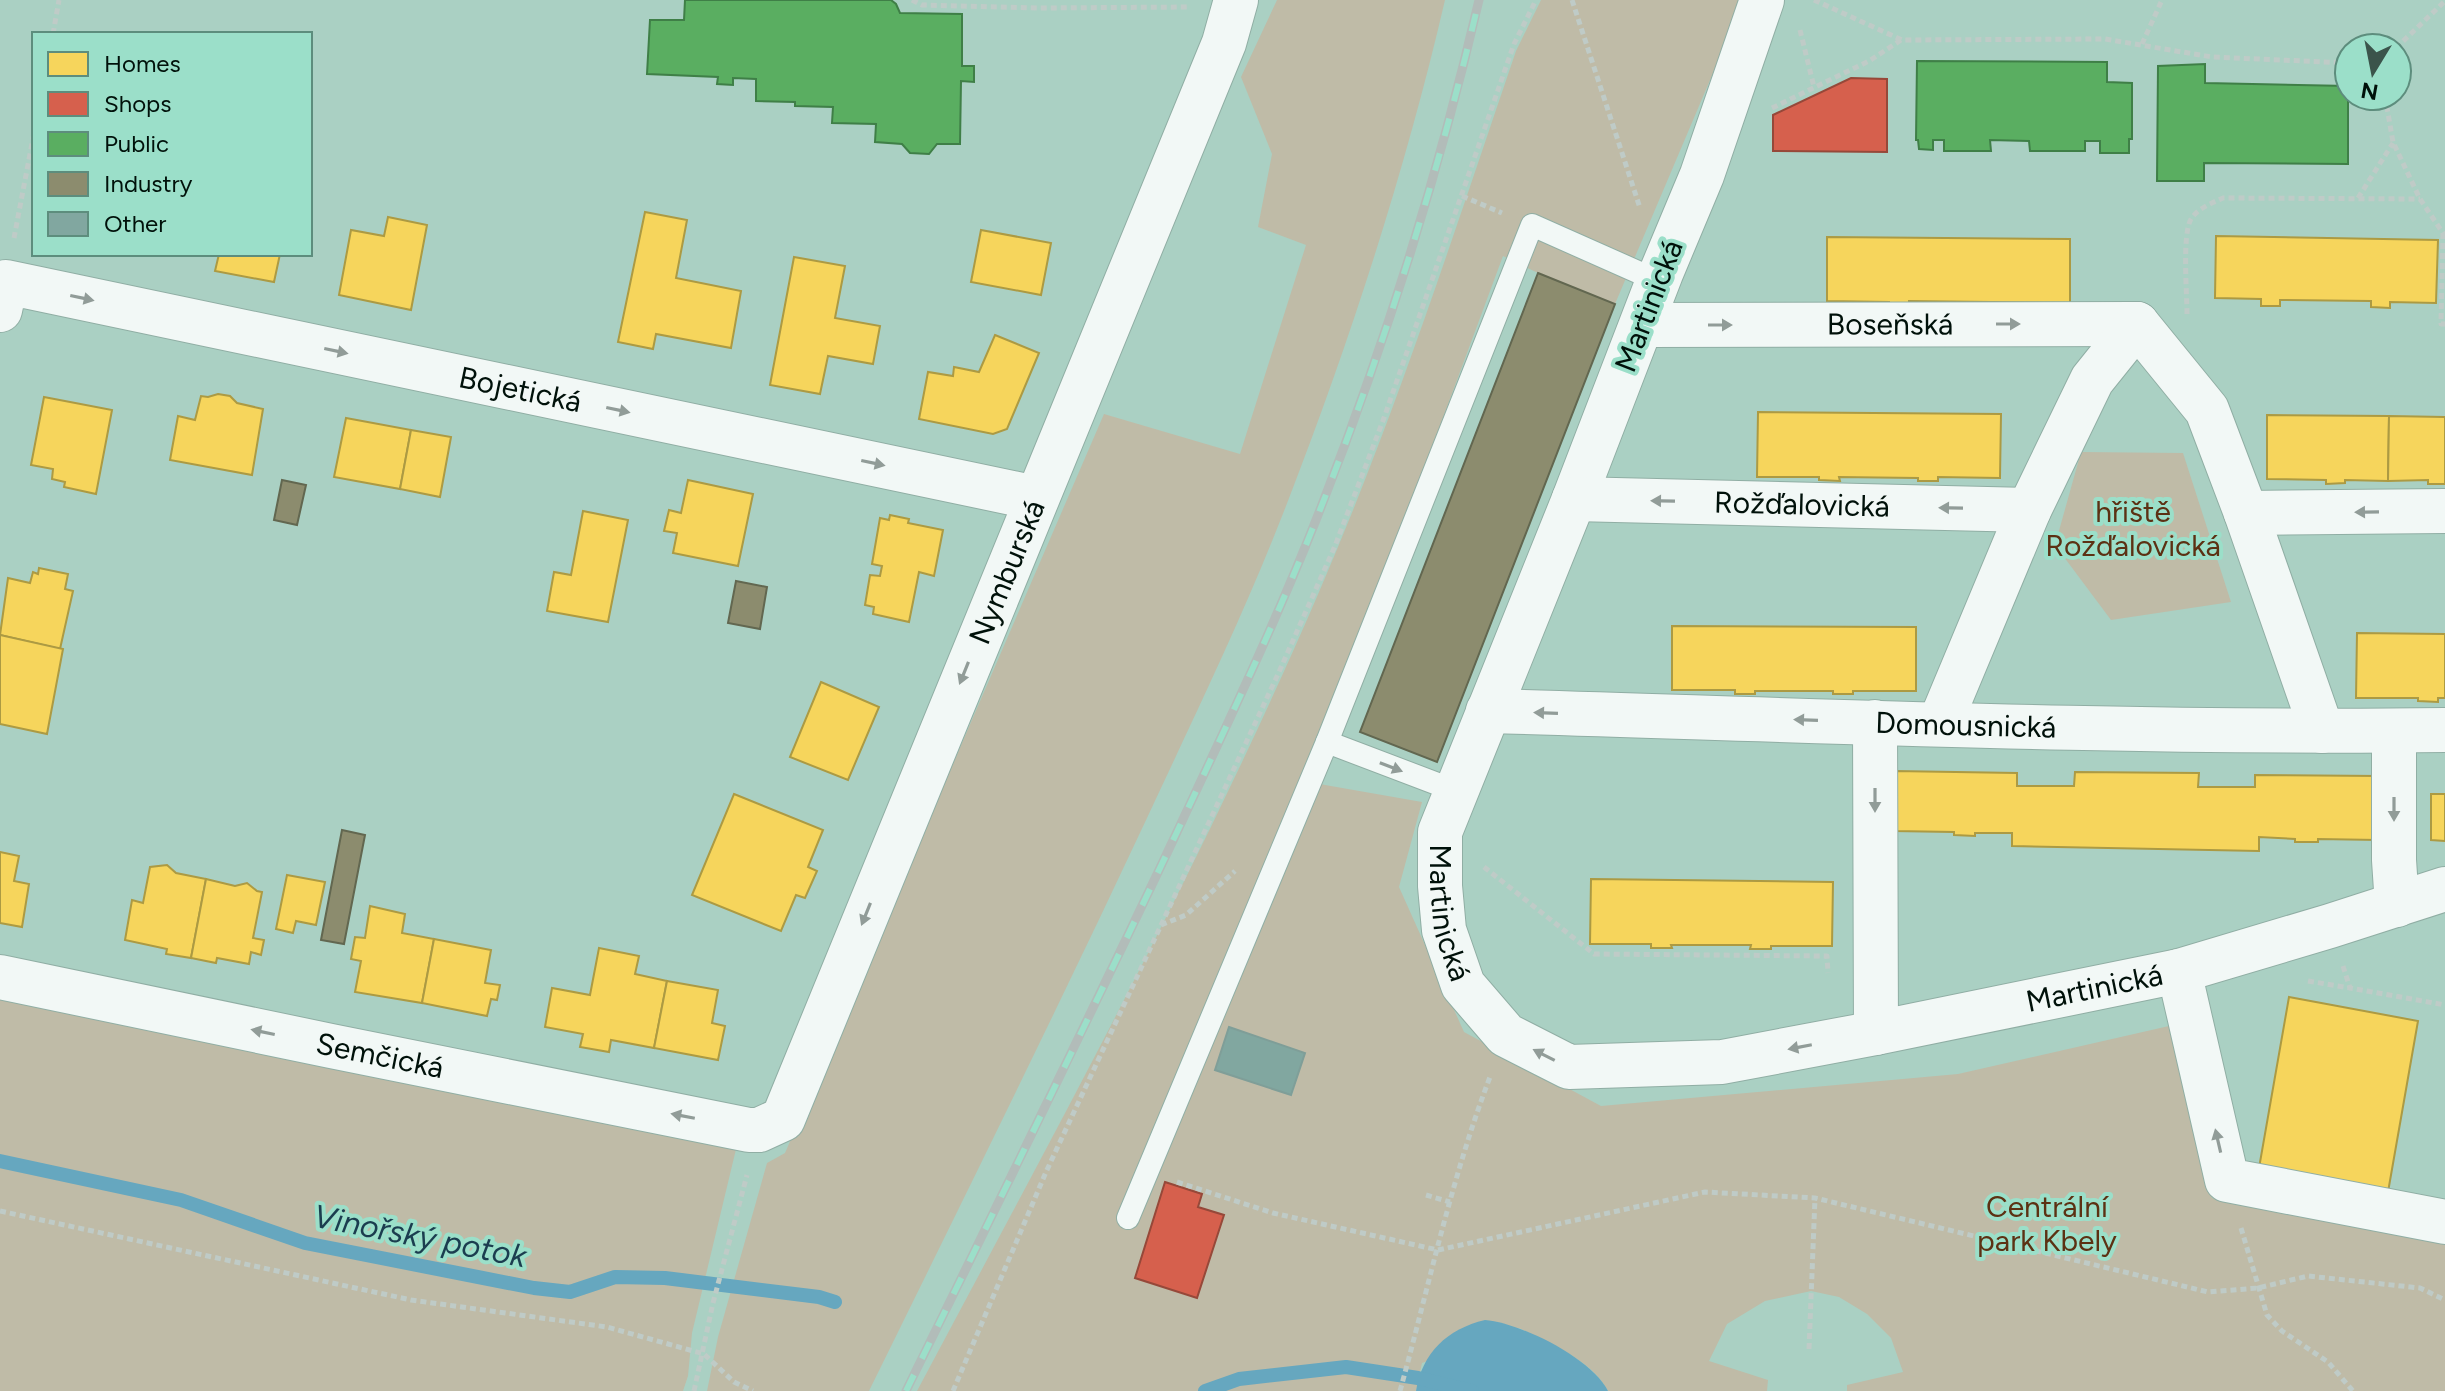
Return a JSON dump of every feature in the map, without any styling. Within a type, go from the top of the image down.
[{"type":"street","name":"Martinická","points":[[1762,0],[1702,175],[1440,832],[1444,930],[1463,985],[1506,1035],[1569,1067],[1722,1062],[2179,971],[2445,889]]},
{"type":"street","name":"Nymburská","points":[[759,1130],[783,1119],[1224,43],[1220,4]]},
{"type":"street","name":"Bojetická","points":[[3,296],[1036,498]]},
{"type":"street","name":"Boseňská","points":[[1642,325],[2137,324]]},
{"type":"street","points":[[1940,723],[2029,510],[2092,380],[2137,324],[2207,410],[2322,731]]},
{"type":"street","name":"Rožďalovická","points":[[1574,499],[2029,510]]},
{"type":"street","points":[[2246,513],[2445,511]]},
{"type":"street","name":"Domousnická","points":[[1488,711],[2322,731],[2445,730]]},
{"type":"street","points":[[1875,722],[1876,1033]]},
{"type":"street","points":[[2394,731],[2397,905]]},
{"type":"street","name":"Martinická","points":[[2179,971],[2246,1183]]},
{"type":"street","name":"Semčická","points":[[0,977],[347,1050],[759,1130]]},
{"type":"street","points":[[2246,1183],[2445,1222]]},
{"type":"lane","points":[[1128,1218],[1327,742],[1532,225],[1659,277]]},
{"type":"lane","points":[[1327,742],[1456,791]]},
{"type":"path","points":[[53,32],[59,0]]},
{"type":"path","points":[[912,0],[922,5],[1010,7],[1220,4]]},
{"type":"path","points":[[953,1391],[1046,1172],[1335,546],[1384,418],[1514,44],[1536,0]]},
{"type":"path","points":[[1572,0],[1659,277]]},
{"type":"path","points":[[1814,0],[1902,40],[2105,39],[2212,57],[2333,62]]},
{"type":"path","points":[[2142,44],[2162,0]]},
{"type":"path","points":[[2413,32],[2445,1]]},
{"type":"path","points":[[1800,29],[1814,87]]},
{"type":"path","points":[[1716,135],[1869,61],[1902,40]]},
{"type":"path","points":[[2388,112],[2393,142],[2420,199],[2444,234],[2441,324],[2445,324]]},
{"type":"path","points":[[2358,198],[2393,142]]},
{"type":"path","points":[[3,296],[32,144]]},
{"type":"path","points":[[1462,196],[1489,207]]},
{"type":"path","points":[[2187,324],[2191,219],[2206,205],[2223,198],[2420,199]]},
{"type":"path","points":[[1440,832],[1594,954],[1827,956],[1828,982]]},
{"type":"path","points":[[2330,926],[2350,988],[2445,1005]]},
{"type":"path","points":[[1400,1391],[1475,1116],[1506,1035]]},
{"type":"path","points":[[694,1391],[713,1303],[759,1130]]},
{"type":"path","points":[[1146,1172],[1273,1213],[1438,1250],[1705,1192],[1815,1198],[2208,1292],[2258,1288],[2308,1276],[2420,1288],[2445,1300]]},
{"type":"path","points":[[2246,1183],[2258,1288],[2267,1315],[2282,1331],[2328,1362],[2353,1391]]},
{"type":"path","points":[[1426,1195],[1450,1202]]},
{"type":"path","points":[[1809,1349],[1815,1198]]},
{"type":"path","points":[[0,1211],[411,1300],[607,1327],[704,1354],[734,1382],[753,1391]]},
{"type":"green space","points":[[1277,0],[1445,0],[1412,128],[1374,256],[1310,444],[1270,546],[1113,890],[869,1391],[707,1391],[718,1337],[767,1163],[785,1153],[1104,414],[1240,454],[1306,245],[1258,227],[1272,154],[1241,77]]},
{"type":"green space","name":"Centrální park Kbely","points":[[1541,0],[1744,0],[1615,304],[1503,256],[1308,782],[1422,802],[1399,887],[1464,1032],[1601,1106],[1958,1074],[2169,1026],[2212,1198],[2445,1244],[2445,1391],[1847,1391],[1847,1385],[1903,1372],[1891,1338],[1867,1314],[1839,1297],[1811,1291],[1765,1301],[1727,1324],[1709,1361],[1768,1380],[1767,1391],[1608,1391],[1580,1361],[1519,1328],[1422,1363],[1416,1391],[917,1391],[1126,996],[1274,694],[1373,459],[1423,324],[1516,51]],"holes":[[[1229,1028],[1305,1053],[1292,1095],[1215,1070]],[[1165,1183],[1202,1194],[1198,1207],[1223,1215],[1197,1298],[1135,1278]]]},
{"type":"green space","name":"hřiště Rožďalovická","points":[[2081,452],[2183,453],[2231,602],[2111,620],[2055,545]]},
{"type":"green space","points":[[0,995],[737,1145],[692,1333],[688,1376],[683,1391],[0,1391]]},
{"type":"water","points":[[1485,1320],[1517,1328],[1554,1344],[1587,1366],[1608,1391],[1416,1391],[1424,1365],[1438,1345],[1459,1330]]},
{"type":"building: Homes","points":[[645,212],[687,220],[676,278],[741,291],[731,348],[656,334],[653,349],[618,342]]},
{"type":"building: Homes","points":[[388,217],[427,225],[411,310],[339,295],[351,230],[384,236]]},
{"type":"building: Homes","points":[[981,230],[1051,243],[1041,295],[971,282]]},
{"type":"building: Homes","points":[[2216,236],[2438,240],[2436,303],[2390,302],[2390,308],[2371,307],[2371,301],[2280,300],[2280,306],[2261,306],[2261,299],[2215,298]]},
{"type":"building: Homes","points":[[1827,237],[2070,239],[2070,303],[1909,301],[1909,305],[1889,305],[1889,302],[1827,301]]},
{"type":"building: Homes","points":[[219,256],[280,256],[274,282],[215,271]]},
{"type":"building: Homes","points":[[794,257],[845,266],[835,318],[880,326],[873,364],[828,356],[820,394],[770,385]]},
{"type":"building: Homes","points":[[995,335],[1039,353],[1007,429],[993,434],[919,419],[928,372],[953,376],[954,367],[979,372]]},
{"type":"building: Homes","points":[[201,396],[230,396],[237,403],[263,409],[252,475],[170,460],[178,416],[195,420]]},
{"type":"building: Homes","points":[[44,397],[112,410],[96,494],[64,487],[65,482],[52,479],[53,469],[31,465]]},
{"type":"building: Homes","points":[[1758,412],[2001,414],[2000,478],[1938,477],[1938,481],[1918,481],[1918,478],[1839,477],[1840,481],[1819,480],[1819,477],[1757,477]]},
{"type":"building: Homes","points":[[2267,415],[2389,416],[2388,481],[2345,480],[2345,483],[2326,484],[2326,480],[2267,479]]},
{"type":"building: Homes","points":[[2389,416],[2445,417],[2445,484],[2428,484],[2428,480],[2388,481]]},
{"type":"building: Homes","points":[[346,418],[411,430],[400,489],[334,477]]},
{"type":"building: Homes","points":[[411,430],[451,437],[440,497],[400,489]]},
{"type":"building: Homes","points":[[688,480],[753,494],[738,566],[673,553],[677,533],[664,531],[669,510],[681,513]]},
{"type":"building: Homes","points":[[583,511],[628,520],[608,622],[547,611],[554,572],[571,575]]},
{"type":"building: Homes","points":[[890,515],[909,519],[908,523],[943,530],[934,576],[919,572],[909,622],[873,614],[874,607],[865,605],[870,575],[880,576],[882,566],[872,564],[880,518],[889,520]]},
{"type":"building: Homes","points":[[39,568],[68,574],[65,589],[73,591],[60,649],[0,635],[8,578],[30,583],[33,572],[38,574]]},
{"type":"building: Homes","points":[[1672,626],[1916,627],[1916,691],[1833,694],[1833,691],[1755,691],[1755,694],[1735,694],[1735,690],[1672,690]]},
{"type":"building: Homes","points":[[2357,633],[2445,634],[2445,698],[2438,698],[2438,702],[2418,701],[2418,698],[2356,698]]},
{"type":"building: Homes","points":[[0,635],[63,649],[47,734],[0,724]]},
{"type":"building: Homes","points":[[821,682],[879,707],[848,780],[790,757]]},
{"type":"building: Homes","points":[[1894,771],[2017,773],[2017,786],[2074,786],[2075,772],[2199,773],[2198,787],[2255,787],[2255,775],[2379,776],[2378,840],[2318,839],[2318,842],[2295,842],[2295,839],[2259,837],[2259,851],[2012,846],[2012,833],[1975,833],[1975,836],[1954,835],[1954,832],[1893,831]]},
{"type":"building: Homes","points":[[734,794],[823,830],[808,867],[817,871],[805,898],[796,895],[781,931],[692,895]]},
{"type":"building: Homes","points":[[2431,794],[2445,794],[2445,841],[2431,840]]},
{"type":"building: Homes","points":[[0,852],[19,856],[14,881],[29,884],[22,927],[0,923]]},
{"type":"building: Homes","points":[[167,865],[176,873],[206,879],[191,958],[166,954],[167,949],[125,940],[132,900],[143,903],[150,867]]},
{"type":"building: Homes","points":[[287,875],[325,882],[316,925],[296,921],[293,933],[276,929]]},
{"type":"building: Homes","points":[[206,879],[235,886],[247,883],[262,892],[253,938],[264,940],[261,955],[251,952],[249,964],[217,958],[216,963],[191,958]]},
{"type":"building: Homes","points":[[1591,879],[1833,882],[1832,946],[1750,949],[1751,945],[1651,948],[1651,944],[1590,944]]},
{"type":"building: Homes","points":[[370,906],[405,914],[402,933],[434,939],[422,1003],[355,992],[361,961],[351,959],[355,937],[365,938]]},
{"type":"building: Homes","points":[[434,939],[491,950],[485,983],[500,985],[497,1000],[491,999],[487,1016],[422,1003]]},
{"type":"building: Homes","points":[[599,948],[639,956],[635,974],[667,981],[654,1048],[611,1040],[609,1052],[580,1047],[583,1034],[545,1027],[552,988],[590,995]]},
{"type":"building: Homes","points":[[667,981],[718,990],[712,1023],[725,1026],[718,1060],[654,1048]]},
{"type":"building: Homes","points":[[2289,997],[2418,1021],[2388,1192],[2259,1168]]},
{"type":"building: Shops","points":[[1851,78],[1887,79],[1887,152],[1773,151],[1773,115]]},
{"type":"building: Shops","points":[[1165,1182],[1202,1194],[1198,1207],[1224,1215],[1197,1298],[1135,1278]]},
{"type":"building: Public","points":[[685,0],[891,0],[900,13],[962,14],[962,66],[974,66],[974,82],[961,81],[960,144],[937,144],[929,154],[910,153],[902,144],[875,142],[876,124],[832,123],[833,107],[756,101],[756,79],[733,78],[733,85],[717,84],[718,77],[647,74],[650,20],[684,20]]},
{"type":"building: Public","points":[[1917,61],[2107,62],[2107,82],[2132,83],[2129,153],[2100,153],[2100,141],[2085,141],[2085,151],[2030,151],[2029,141],[1990,140],[1991,151],[1944,151],[1944,140],[1933,140],[1933,150],[1919,149],[1916,140]]},
{"type":"building: Public","points":[[2205,64],[2205,83],[2333,86],[2333,112],[2348,112],[2348,164],[2204,163],[2204,181],[2157,181],[2158,66]]},
{"type":"building: Industry","points":[[1538,273],[1615,304],[1437,762],[1360,732]]},
{"type":"building: Industry","points":[[282,480],[306,485],[297,525],[274,520]]},
{"type":"building: Industry","points":[[736,581],[767,587],[760,629],[728,623]]},
{"type":"building: Industry","points":[[342,830],[365,835],[344,944],[321,940]]},
{"type":"building: Other","points":[[1229,1027],[1305,1053],[1291,1095],[1215,1070]]},
{"type":"waterway","name":"Vinořský potok","points":[[0,1161],[181,1200],[305,1243],[534,1288],[570,1292],[615,1277],[665,1278],[819,1297],[835,1302]]},
{"type":"waterway","name":"Vinořský potok","points":[[1205,1391],[1239,1379],[1346,1367],[1418,1378],[1472,1391]]},
{"type":"railway","points":[[906,1391],[1144,902],[1300,560],[1341,456],[1407,263],[1446,132],[1479,0]]}]
